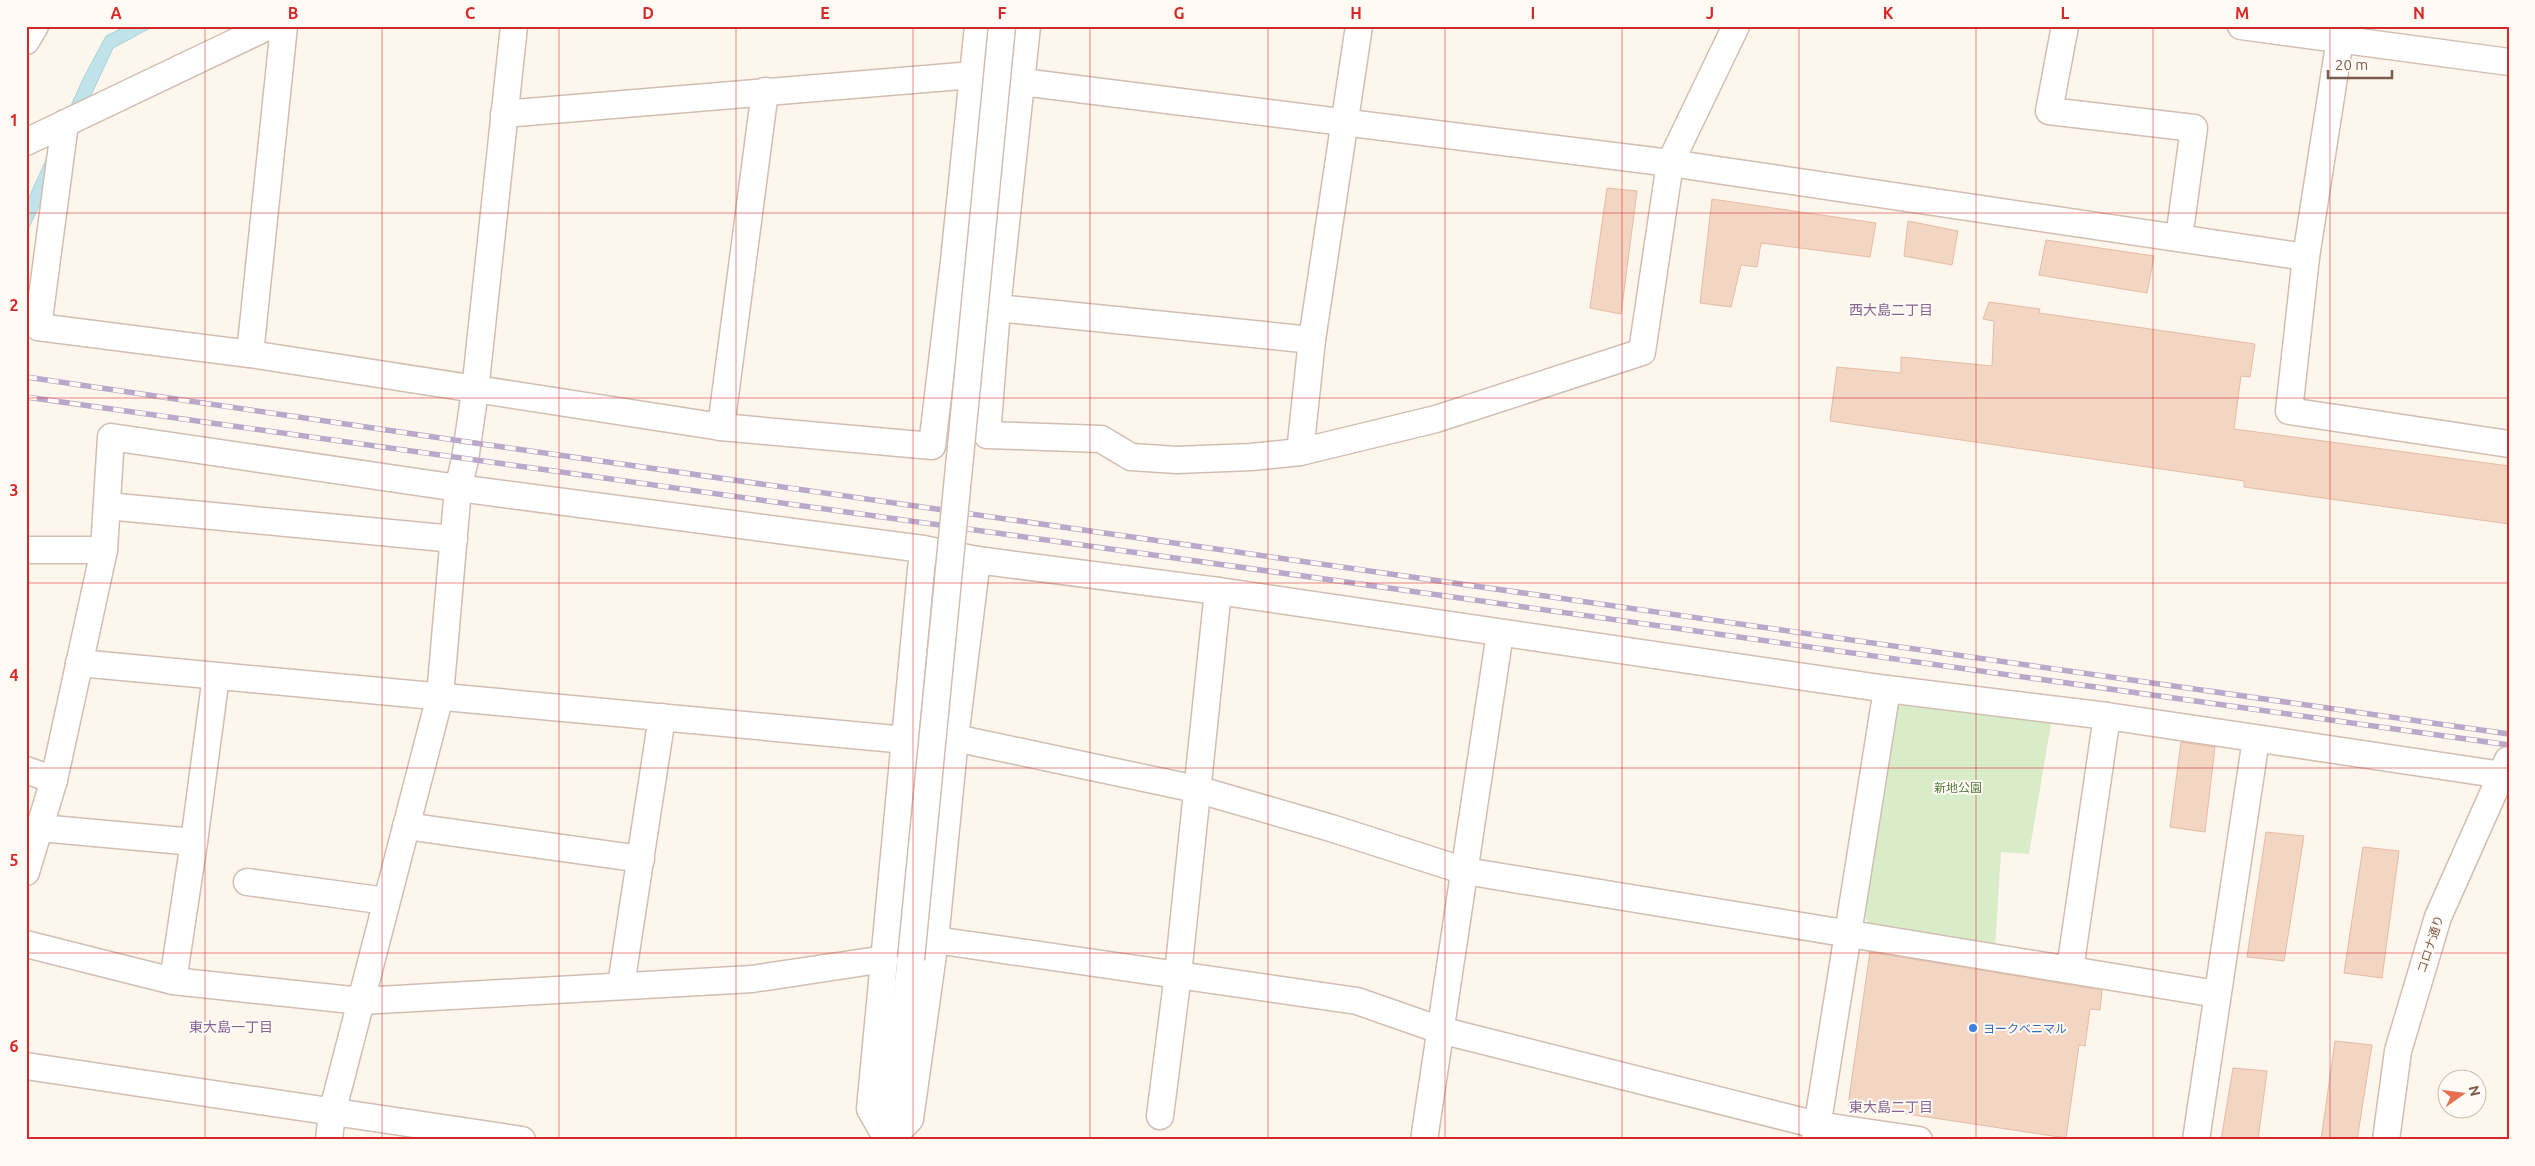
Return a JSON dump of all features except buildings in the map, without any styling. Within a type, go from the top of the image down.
[{"type":"street","points":[[26,41],[35,26]]},
{"type":"street","points":[[26,142],[270,26]]},
{"type":"street","points":[[250,354],[284,26]]},
{"type":"street","points":[[329,1140],[332,1113],[440,696],[458,488],[465,460],[475,391],[514,26]]},
{"type":"street","points":[[66,123],[38,327],[250,354],[475,391],[721,428],[932,446],[954,261],[978,26]]},
{"type":"street","points":[[889,1140],[910,959],[1002,26]]},
{"type":"street","points":[[1027,26],[997,308],[987,435],[1101,439],[1131,457],[1177,460],[1251,457],[1300,452],[1436,418],[1642,352],[1670,163],[1736,26]]},
{"type":"street","points":[[1300,452],[1312,340],[1359,26]]},
{"type":"street","points":[[2065,26],[2049,110],[2194,128],[2178,238]]},
{"type":"street","points":[[2241,26],[2341,33],[2509,62]]},
{"type":"street","points":[[2341,33],[2306,256],[2289,411],[2509,444]]},
{"type":"street","points":[[504,114],[973,75]]},
{"type":"street","points":[[1022,82],[1670,163],[2306,256]]},
{"type":"street","points":[[721,428],[766,91]]},
{"type":"street","points":[[997,308],[1312,340]]},
{"type":"street","points":[[26,872],[54,780],[104,550],[111,438],[458,488],[923,549],[977,560],[1218,591],[1887,689],[2107,716],[2256,739],[2506,770]]},
{"type":"street","points":[[107,506],[454,539]]},
{"type":"street","points":[[889,1140],[870,1110],[923,549]]},
{"type":"street","points":[[26,550],[104,550]]},
{"type":"street","points":[[889,1140],[910,1118],[935,940],[955,738],[977,560]]},
{"type":"street","points":[[1160,1116],[1178,974],[1218,591]]},
{"type":"street","points":[[1424,1140],[1466,872],[1500,633]]},
{"type":"street","points":[[79,663],[906,740]]},
{"type":"street","points":[[173,981],[216,676]]},
{"type":"street","points":[[1816,1133],[1887,689]]},
{"type":"street","points":[[2070,969],[2107,716]]},
{"type":"street","points":[[621,985],[662,717]]},
{"type":"street","points":[[955,738],[1196,789],[1331,828],[1466,872],[1848,932],[2217,994]]},
{"type":"street","points":[[2196,1140],[2256,739]]},
{"type":"street","points":[[26,770],[54,780]]},
{"type":"street","name":"コロナ通り","points":[[2386,1140],[2398,1051],[2438,917],[2506,770]]},
{"type":"street","points":[[406,826],[641,859]]},
{"type":"street","points":[[40,828],[194,842]]},
{"type":"street","points":[[247,882],[386,901]]},
{"type":"street","points":[[935,940],[1357,1001],[1440,1030],[1816,1133],[1918,1140]]},
{"type":"street","points":[[26,944],[173,981],[361,1001],[752,979],[885,959]]},
{"type":"street","points":[[26,1066],[522,1140]]},
{"type":"green space","name":"新地公園","points":[[1893,705],[2052,718],[2029,854],[2001,852],[1995,950],[1870,926],[1861,910]]},
{"type":"water","points":[[127,26],[154,26],[113,48],[26,234],[26,204],[84,77],[106,36]]},
{"type":"railway","points":[[26,377],[2509,734]]},
{"type":"railway","points":[[26,397],[2509,745]]},
{"type":"place","name":"ヨークベニマル","points":[[1973,1028]]},
{"type":"district","name":"西大島二丁目","points":[[1891,310]]},
{"type":"district","name":"東大島一丁目","points":[[231,1027]]},
{"type":"district","name":"東大島二丁目","points":[[1891,1107]]}]
